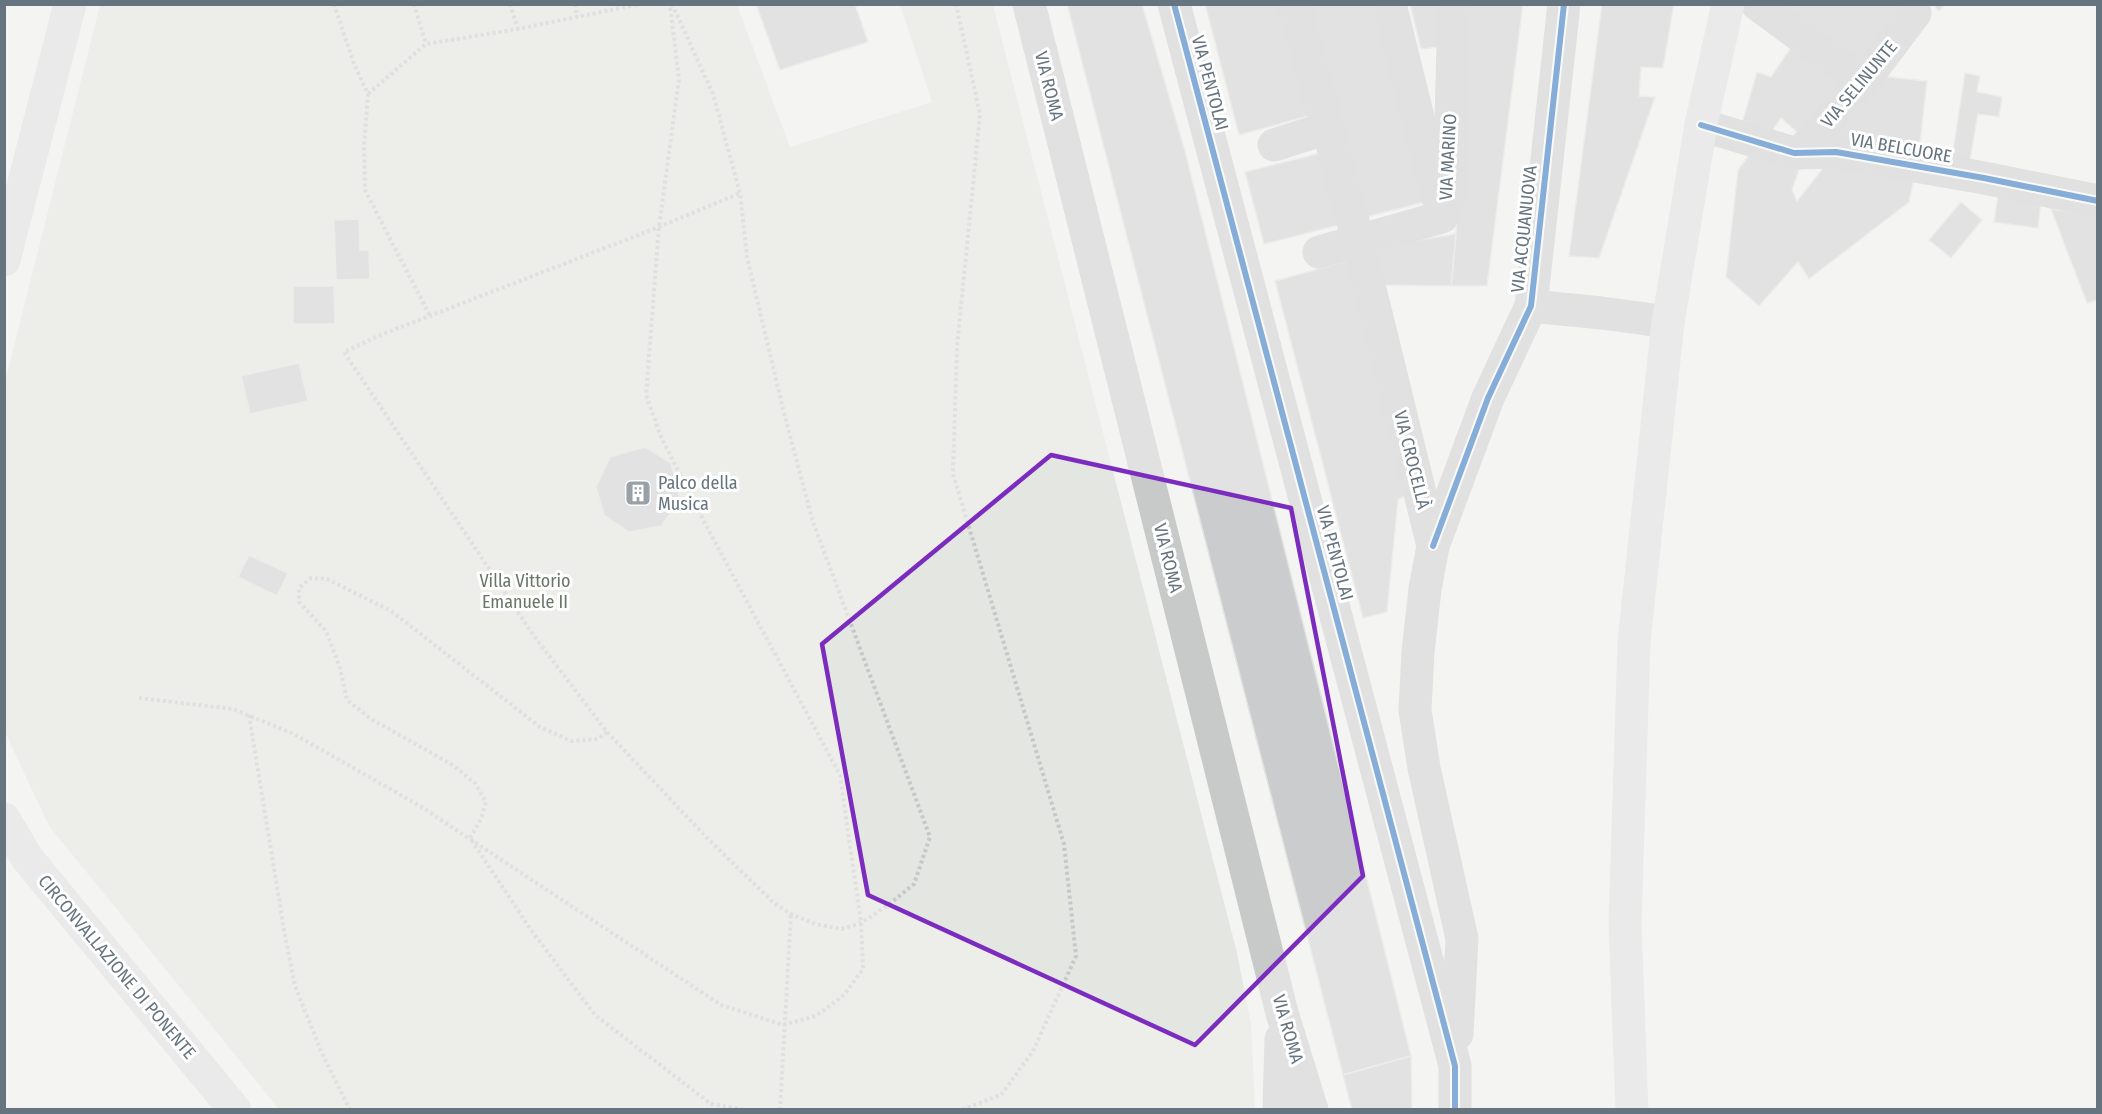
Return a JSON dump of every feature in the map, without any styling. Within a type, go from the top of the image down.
[{"type":"main road","points":[[4,260],[70,4]]},
{"type":"main road","points":[[1632,1110],[1625,924],[1634,642],[1668,322],[1701,125],[1728,4]]},
{"type":"main road","name":"CIRCONVALLAZIONE DI PONENTE","points":[[4,819],[27,858],[235,1110]]},
{"type":"street","name":"VIA ROMA","points":[[1029,4],[1282,1013],[1312,1110]]},
{"type":"street","name":"VIA PENTOLAI","points":[[1174,4],[1455,1066],[1455,1110]]},
{"type":"street","name":"VIA CROCELLÀ","points":[[1294,4],[1358,240],[1433,546],[1425,589],[1418,652],[1415,710],[1424,768],[1461,939],[1455,1066]]},
{"type":"street","points":[[1390,4],[1442,217]]},
{"type":"street","name":"VIA MARINO","points":[[1319,252],[1442,217],[1449,197],[1454,4]]},
{"type":"street","name":"VIA ACQUANUOVA","points":[[1433,546],[1488,398],[1531,306],[1564,4]]},
{"type":"street","points":[[1756,4],[1863,82]]},
{"type":"street","name":"VIA SELINUNTE","points":[[1800,153],[1863,82],[1915,14]]},
{"type":"street","name":"VIA BELCUORE","points":[[1701,125],[1794,153],[1836,152],[2097,201]]},
{"type":"street","points":[[1274,145],[1327,128]]},
{"type":"street","points":[[1531,306],[1668,322]]},
{"type":"street","points":[[1279,1110],[1282,1013]]},
{"type":"path","points":[[334,4],[354,64],[368,94],[364,146],[365,190],[430,316]]},
{"type":"path","points":[[414,4],[426,44]]},
{"type":"path","points":[[510,4],[518,29]]},
{"type":"path","points":[[575,4],[577,17]]},
{"type":"path","points":[[368,94],[426,44],[518,29],[640,4]]},
{"type":"path","points":[[671,4],[713,94],[740,193],[747,257],[812,519],[930,837],[914,884],[861,923],[842,929],[815,924],[791,914],[774,903],[708,839],[607,732],[534,636],[344,352],[740,193]]},
{"type":"path","points":[[139,698],[233,709],[304,740],[420,806],[721,1005],[783,1025],[816,1016],[844,995],[863,969],[861,923],[840,775],[661,437],[646,395],[659,227],[680,79],[671,4]]},
{"type":"path","points":[[956,4],[980,114],[957,347],[953,474],[1064,844],[1076,956],[1033,1051],[1001,1095],[961,1110]]},
{"type":"path","points":[[470,838],[481,819],[486,802],[475,783],[451,764],[371,718],[347,700],[340,668],[326,631],[299,602],[299,588],[311,578],[327,579],[391,611],[540,727],[571,741],[598,739],[607,732]]},
{"type":"path","points":[[249,715],[295,986],[321,1051],[350,1110]]},
{"type":"path","points":[[470,838],[531,930],[595,1015],[711,1104],[745,1110]]},
{"type":"path","points":[[780,1110],[791,914]]},
{"type":"highlighted area","points":[[1051,455],[1291,508],[1363,876],[1195,1045],[868,895],[822,644]]},
{"type":"green space","name":"Villa Vittorio Emanuele II","points":[[100,5],[737,5],[790,147],[932,102],[900,5],[993,5],[1237,953],[1251,1024],[1255,1109],[279,1109],[49,826],[5,732],[5,382]]},
{"type":"building","points":[[756,4],[855,4],[868,42],[780,70]]},
{"type":"building","points":[[1067,4],[1142,4],[1185,151],[1411,1056],[1343,1075]]},
{"type":"building","points":[[1205,4],[1281,4],[1312,115],[1239,135]]},
{"type":"building","points":[[1308,4],[1378,4],[1429,201],[1366,217]]},
{"type":"building","points":[[1410,4],[1441,4],[1440,47],[1421,49]]},
{"type":"building","points":[[1464,4],[1523,4],[1487,286],[1451,286],[1456,234]]},
{"type":"building","points":[[1602,4],[1674,4],[1663,68],[1641,67],[1639,96],[1655,97],[1599,258],[1569,256]]},
{"type":"building","points":[[1772,4],[1905,4],[1862,74]]},
{"type":"building","points":[[1932,4],[1946,4],[1939,11]]},
{"type":"building","points":[[1794,43],[1851,88],[1805,139],[1781,118],[1768,137],[1743,120],[1757,72],[1771,77]]},
{"type":"building","points":[[1965,73],[1980,76],[1977,92],[2002,97],[1999,117],[1978,114],[1970,160],[1952,157]]},
{"type":"building","points":[[1879,76],[1927,81],[1919,152],[1821,136]]},
{"type":"building","points":[[1752,151],[1799,170],[1792,190],[1797,201],[1827,163],[1914,179],[1909,202],[1809,279],[1798,262],[1759,306],[1726,277],[1738,170]]},
{"type":"building","points":[[1324,152],[1343,224],[1264,244],[1245,172]]},
{"type":"building","points":[[1998,195],[2041,201],[2038,228],[1994,222]]},
{"type":"building","points":[[1961,202],[1982,220],[1951,258],[1929,240]]},
{"type":"building","points":[[2051,209],[2098,215],[2098,300],[2087,303]]},
{"type":"building","points":[[359,219],[360,250],[369,250],[370,279],[336,280],[334,220]]},
{"type":"building","points":[[1456,234],[1451,286],[1385,285],[1371,248]]},
{"type":"building","points":[[1350,260],[1405,496],[1398,500],[1387,612],[1363,618],[1275,281]]},
{"type":"building","points":[[293,286],[334,286],[335,324],[293,324]]},
{"type":"building","points":[[299,363],[308,401],[250,414],[241,376]]},
{"type":"building","name":"Palco della Musica","points":[[645,447],[671,463],[680,500],[661,526],[629,532],[604,515],[596,487],[610,457]]},
{"type":"building","points":[[249,555],[288,573],[277,596],[238,577]]},
{"type":"building","points":[[1411,1056],[1412,1110],[1352,1110],[1343,1075]]},
{"type":"cycle path","points":[[1174,4],[1455,1066],[1455,1110]]},
{"type":"cycle path","points":[[1433,546],[1488,398],[1531,306],[1564,4]]},
{"type":"cycle path","points":[[1701,125],[1794,153],[1836,152],[2098,201]]},
{"type":"place","name":"Palco della Musica","points":[[638,493]]}]
